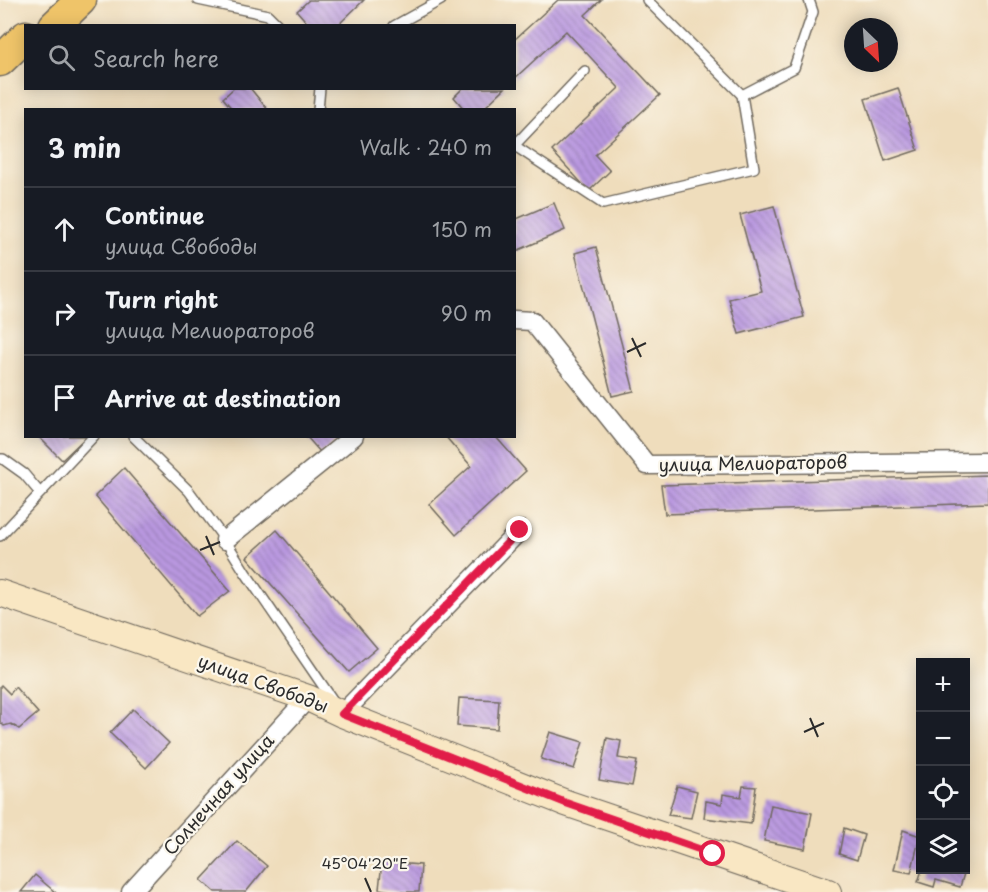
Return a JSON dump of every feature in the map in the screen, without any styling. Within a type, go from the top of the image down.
[{"type":"highway","points":[[37,24],[61,0]]},
{"type":"highway","points":[[56,24],[81,0]]},
{"type":"highway","points":[[0,61],[24,38]]},
{"type":"highway","points":[[0,76],[24,54]]},
{"type":"main road","name":"улица Свободы","points":[[0,592],[308,698],[342,714],[566,803],[828,892]]},
{"type":"street","name":"улица Мелиораторов","points":[[516,320],[532,321],[647,465],[988,462]]},
{"type":"street","points":[[225,540],[352,438]]},
{"type":"street","points":[[342,714],[520,530]]},
{"type":"street","name":"Солнечная улица","points":[[131,892],[308,698]]},
{"type":"lane","points":[[198,0],[268,15],[277,24]]},
{"type":"lane","points":[[398,24],[441,0]]},
{"type":"lane","points":[[516,147],[603,204],[754,168],[742,95],[647,0]]},
{"type":"lane","points":[[742,95],[794,68],[813,12],[809,0]]},
{"type":"lane","points":[[516,145],[585,71]]},
{"type":"lane","points":[[318,108],[320,90]]},
{"type":"lane","points":[[0,536],[92,438]]},
{"type":"lane","points":[[135,438],[189,491],[225,540],[342,714]]},
{"type":"lane","points":[[0,459],[24,474],[40,493]]},
{"type":"building","points":[[309,0],[364,0],[339,24],[308,24],[297,11]]},
{"type":"building","points":[[558,0],[601,0],[585,15],[660,95],[595,155],[610,171],[589,191],[552,151],[619,88],[566,31],[516,77],[516,38]]},
{"type":"building","points":[[898,88],[918,150],[885,161],[865,99]]},
{"type":"building","points":[[232,90],[252,90],[266,108],[231,108],[223,98]]},
{"type":"building","points":[[461,90],[503,90],[484,108],[463,108],[454,97]]},
{"type":"building","points":[[554,203],[565,230],[516,251],[516,219]]},
{"type":"building","points":[[774,206],[804,317],[739,334],[729,299],[761,291],[740,215]]},
{"type":"building","points":[[596,247],[634,391],[612,396],[575,253]]},
{"type":"building","points":[[40,438],[85,438],[62,460]]},
{"type":"building","points":[[308,438],[339,438],[321,453]]},
{"type":"building","points":[[447,438],[497,438],[526,471],[456,535],[429,504],[471,466]]},
{"type":"building","points":[[124,468],[230,591],[197,616],[95,496]]},
{"type":"building","points":[[988,475],[988,503],[665,514],[661,485]]},
{"type":"building","points":[[277,530],[377,648],[349,672],[247,557]]},
{"type":"building","points":[[1,685],[10,694],[15,687],[38,713],[19,729],[11,724],[4,726],[0,722]]},
{"type":"building","points":[[459,698],[499,700],[497,729],[457,726]]},
{"type":"building","points":[[133,709],[169,743],[146,768],[110,733]]},
{"type":"building","points":[[550,732],[583,742],[574,769],[541,759]]},
{"type":"building","points":[[607,738],[621,741],[618,758],[637,761],[632,786],[599,780]]},
{"type":"building","points":[[677,786],[697,791],[691,818],[668,815]]},
{"type":"building","points":[[743,786],[756,787],[751,824],[704,818],[706,801],[722,804],[723,794],[741,797]]},
{"type":"building","points":[[771,805],[812,813],[805,849],[764,841]]},
{"type":"building","points":[[844,828],[864,835],[857,860],[839,854]]},
{"type":"building","points":[[903,830],[916,835],[916,852],[911,873],[894,870]]},
{"type":"building","points":[[237,841],[267,866],[246,892],[215,892],[201,880]]},
{"type":"building","points":[[382,862],[421,865],[419,892],[379,889]]},
{"type":"building","points":[[921,874],[964,874],[960,887],[936,880],[934,887],[918,882]]},
{"type":"building","points":[[35,875],[55,892],[21,892]]},
{"type":"route","points":[[520,530],[342,714],[566,803],[713,854]]}]
